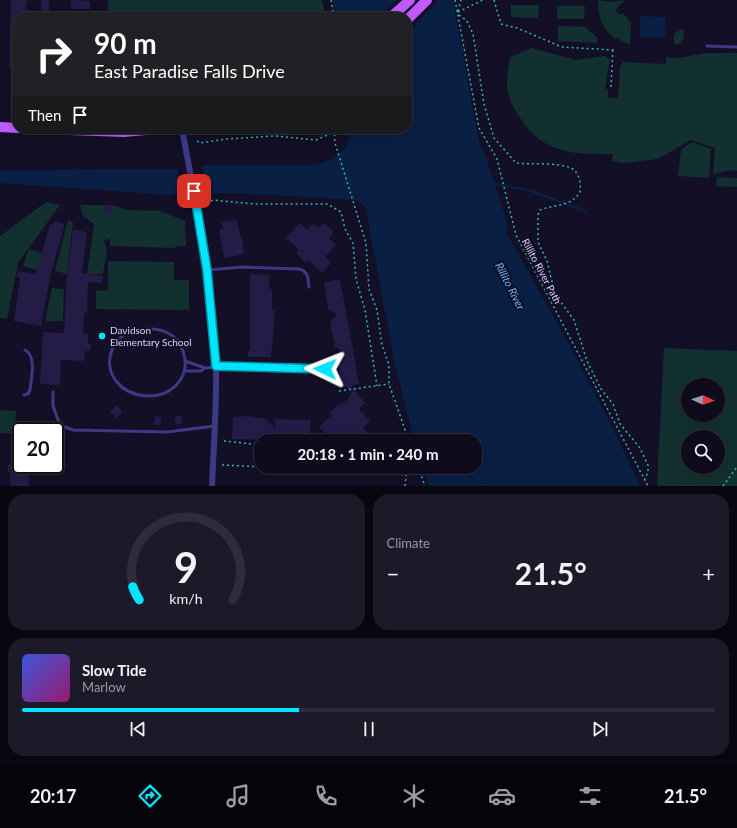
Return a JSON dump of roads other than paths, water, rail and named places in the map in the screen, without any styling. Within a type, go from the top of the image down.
[{"type":"main road","points":[[397,12],[410,0]]},
{"type":"main road","points":[[412,15],[427,0]]},
{"type":"main road","points":[[0,127],[12,128]]},
{"type":"street","points":[[183,134],[197,204],[207,270],[216,366],[212,486]]},
{"type":"lane","points":[[707,46],[737,47]]},
{"type":"lane","points":[[207,270],[242,267],[301,270],[307,275],[310,286]]},
{"type":"lane","points":[[144,329],[163,331],[174,336],[182,348],[185,360],[184,371],[180,382],[171,390],[160,395],[141,396],[130,392],[119,385],[112,374],[110,360],[113,348],[119,338],[128,332],[144,329]]},
{"type":"lane","points":[[24,395],[28,394],[30,390],[32,360],[30,354],[25,350]]},
{"type":"lane","points":[[185,360],[206,368]]},
{"type":"lane","points":[[184,371],[201,371],[206,368],[216,366],[325,369]]},
{"type":"lane","points":[[53,392],[53,406],[60,425],[73,430],[167,432],[215,426]]},
{"type":"water","name":"Rillito River","points":[[333,0],[453,0],[479,142],[486,157],[506,219],[507,234],[593,390],[640,486],[429,486],[425,474],[482,474],[482,434],[412,434],[395,365],[365,206],[356,200],[234,193],[170,195],[0,183],[0,170],[175,169],[201,165],[315,165],[329,160],[340,153],[344,149],[350,134],[412,134],[412,12],[335,12]]},
{"type":"water","points":[[640,16],[666,17],[665,37],[640,37]]},
{"type":"waterway","points":[[494,184],[529,190],[585,211]]},
{"type":"place","name":"Davidson Elementary School","points":[[102,336]]}]
